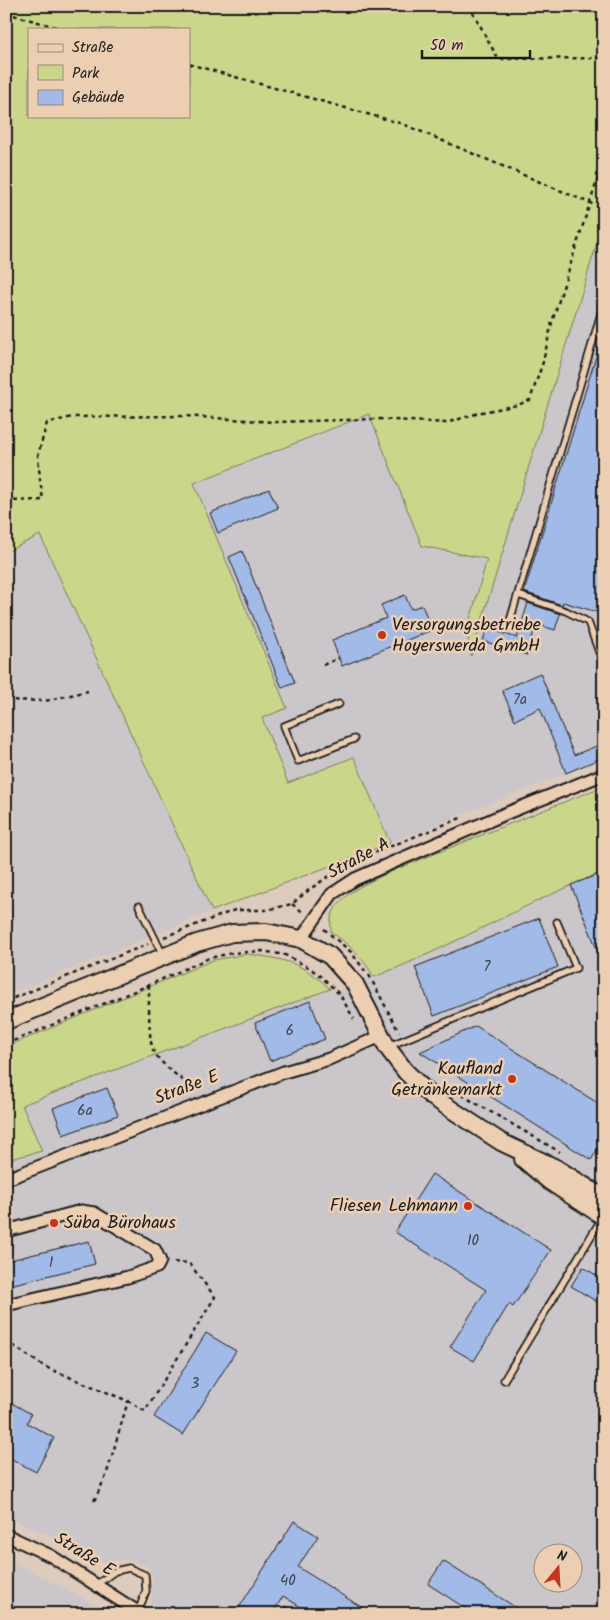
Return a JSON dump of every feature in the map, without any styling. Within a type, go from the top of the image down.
[{"type":"street","name":"Straße A","points":[[302,939],[332,894],[355,879],[507,812],[604,774]]},
{"type":"street","points":[[6,1021],[197,943],[232,933],[266,932],[302,939],[330,956],[355,984],[384,1041],[406,1072],[431,1096],[502,1142],[549,1181],[603,1216]]},
{"type":"street","name":"Straße E","points":[[6,1177],[12,1177],[292,1070],[329,1060],[384,1041]]},
{"type":"street","points":[[502,1142],[556,1168],[604,1198]]},
{"type":"street","points":[[6,1305],[157,1268],[160,1261],[155,1250],[94,1213],[81,1211],[7,1228]]},
{"type":"street","name":"Straße E","points":[[6,1535],[52,1556],[140,1613]]},
{"type":"lane","points":[[509,624],[604,303]]},
{"type":"lane","points":[[595,334],[604,336]]},
{"type":"lane","points":[[518,595],[566,611],[588,622],[604,666]]},
{"type":"lane","points":[[339,704],[284,726],[298,761],[354,739]]},
{"type":"lane","points":[[139,906],[164,957]]},
{"type":"lane","points":[[384,1041],[402,1040],[576,968],[558,922]]},
{"type":"lane","points":[[504,1380],[603,1216]]},
{"type":"lane","points":[[95,1585],[115,1571],[130,1568],[145,1575],[146,1591],[140,1613]]},
{"type":"path","points":[[467,6],[475,16],[498,59],[604,58]]},
{"type":"path","points":[[6,13],[59,28]]},
{"type":"path","points":[[190,64],[403,124],[604,209]]},
{"type":"path","points":[[6,501],[43,500],[38,454],[47,423],[72,417],[185,416],[275,422],[378,419],[446,422],[482,412],[518,406],[530,400],[543,362],[552,322],[604,159]]},
{"type":"path","points":[[597,182],[604,176]]},
{"type":"path","points":[[403,641],[408,652]]},
{"type":"path","points":[[323,665],[339,658]]},
{"type":"path","points":[[6,700],[45,701],[88,690]]},
{"type":"path","points":[[292,904],[339,940],[351,952],[370,978],[402,1040]]},
{"type":"path","points":[[6,1001],[235,910],[266,910]]},
{"type":"path","points":[[147,964],[152,1050],[162,1062],[207,1102]]},
{"type":"path","points":[[447,1087],[505,1121],[539,1138],[562,1153]]},
{"type":"path","points":[[6,1341],[44,1367],[128,1400],[145,1410],[215,1297],[189,1263],[160,1261]]},
{"type":"path","points":[[94,1501],[106,1476],[128,1400]]},
{"type":"path","points":[[281,1614],[285,1607],[296,1614]]},
{"type":"shaded area","points":[[601,230],[604,230],[604,758],[390,843],[354,757],[288,783],[262,718],[287,708],[194,483],[369,414],[422,546],[488,559],[467,631]]},
{"type":"shaded area","points":[[40,535],[212,911],[6,995],[6,552]]},
{"type":"shaded area","points":[[604,872],[604,1614],[165,1614],[151,1605],[153,1579],[148,1566],[125,1559],[105,1563],[6,1516],[6,1160],[42,1151],[21,1105],[330,989],[332,994],[416,959],[571,885]]},
{"type":"shaded area","points":[[6,1559],[60,1586],[113,1614],[6,1614]]},
{"type":"green space","points":[[6,6],[604,6],[604,230],[601,230],[471,656],[467,631],[487,559],[422,546],[369,414],[194,483],[287,708],[262,718],[288,783],[354,757],[390,843],[212,911],[40,535],[6,552]]},
{"type":"green space","points":[[604,786],[604,872],[374,977],[355,952],[331,932],[331,917],[336,907],[351,893],[369,882]]},
{"type":"green space","points":[[247,954],[292,963],[310,973],[330,989],[22,1105],[42,1151],[6,1160],[6,1047],[213,960]]},
{"type":"building","points":[[601,340],[604,341],[604,614],[563,602],[562,605],[524,592]]},
{"type":"building","points":[[269,489],[278,508],[218,533],[210,513]]},
{"type":"building","points":[[242,551],[295,683],[282,688],[229,557]]},
{"type":"building","name":"Versorgungsbetriebe Hoyerswerda GmbH","points":[[405,595],[411,609],[422,605],[432,630],[342,666],[332,640],[386,618],[381,605]]},
{"type":"building","points":[[528,603],[560,614],[555,630],[536,624],[527,655],[483,641],[487,628],[517,638]]},
{"type":"building","points":[[540,673],[574,755],[604,743],[604,757],[566,773],[540,708],[515,720],[502,690]]},
{"type":"building","points":[[604,872],[604,964],[603,964],[571,885]]},
{"type":"building","points":[[539,918],[558,967],[434,1016],[415,967]]},
{"type":"building","points":[[310,1001],[325,1039],[270,1061],[255,1023]]},
{"type":"building","name":"Kaufland Getränkemarkt","points":[[476,1026],[604,1107],[604,1139],[591,1160],[420,1052]]},
{"type":"building","points":[[107,1088],[118,1115],[63,1135],[53,1108]]},
{"type":"building","points":[[432,1174],[551,1250],[513,1307],[509,1304],[474,1361],[450,1347],[486,1290],[395,1232]]},
{"type":"building","points":[[89,1241],[95,1264],[6,1286],[6,1261]]},
{"type":"building","points":[[583,1267],[604,1280],[604,1306],[571,1286]]},
{"type":"building","points":[[206,1333],[236,1351],[183,1435],[154,1417]]},
{"type":"building","points":[[10,1402],[31,1414],[27,1423],[54,1438],[36,1472],[6,1456],[6,1409]]},
{"type":"building","points":[[294,1521],[318,1536],[298,1567],[372,1614],[312,1614],[283,1596],[272,1614],[235,1614]]},
{"type":"building","points":[[443,1561],[526,1614],[474,1614],[428,1584]]},
{"type":"place","name":"Versorgungsbetriebe Hoyerswerda GmbH","points":[[382,635]]},
{"type":"place","name":"Kaufland Getränkemarkt","points":[[512,1079]]},
{"type":"place","name":"Fliesen Lehmann","points":[[468,1206]]},
{"type":"place","name":"Süba Bürohaus","points":[[54,1223]]}]
